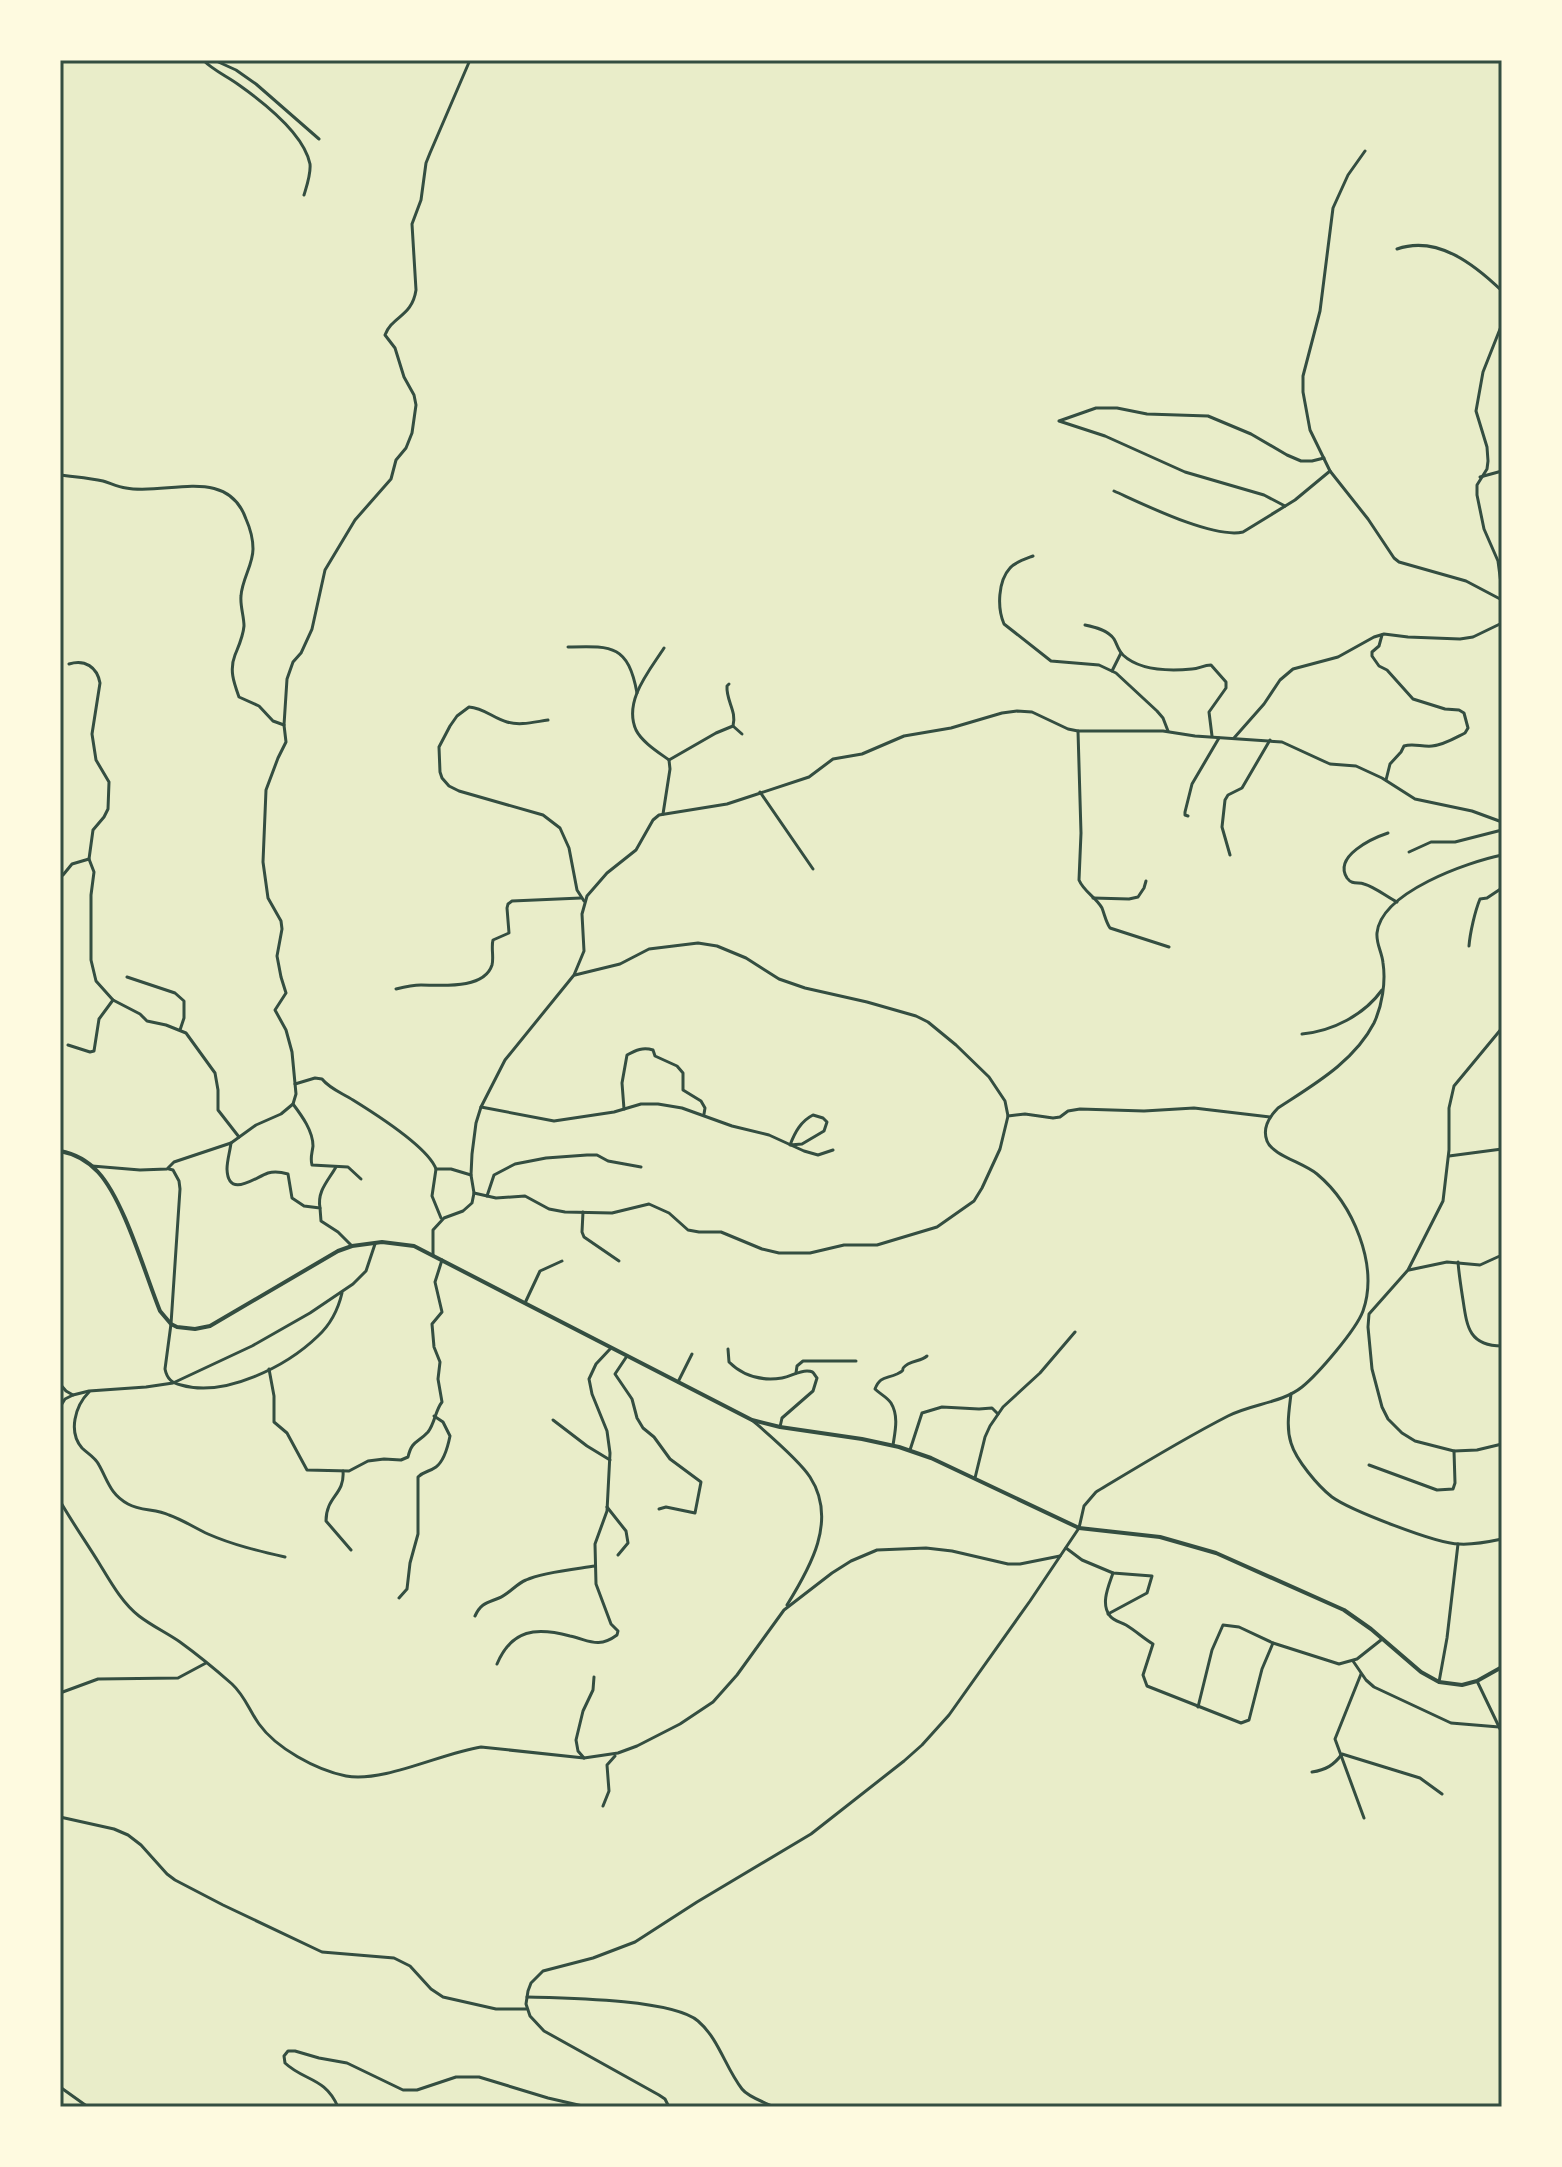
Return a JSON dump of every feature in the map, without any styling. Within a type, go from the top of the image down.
[{"type":"main road","points":[[60,1151],[85,1160],[101,1175],[118,1205],[160,1311],[171,1324],[184,1329],[210,1326],[224,1320],[338,1251],[375,1243],[414,1246],[752,1420],[893,1445],[975,1478],[1079,1528],[1160,1537],[1216,1553],[1336,1606],[1355,1617],[1421,1672],[1439,1682],[1462,1685],[1477,1681],[1502,1667]]},
{"type":"street","points":[[203,60],[247,91],[297,136],[311,167],[304,195]]},
{"type":"street","points":[[214,60],[236,70],[268,93],[283,110],[319,139]]},
{"type":"street","points":[[361,1179],[351,1168],[312,1165],[312,1137],[293,1104],[295,1084],[289,1038],[275,1010],[286,993],[277,956],[282,929],[279,916],[268,898],[263,862],[266,790],[286,742],[287,679],[312,629],[325,570],[355,520],[391,479],[396,460],[406,448],[412,433],[416,405],[414,395],[404,377],[395,348],[385,335],[408,311],[415,298],[412,224],[421,200],[426,163],[470,60]]},
{"type":"street","points":[[1365,151],[1340,190],[1333,208],[1318,320],[1302,381],[1307,421],[1330,471],[1394,558],[1466,581],[1502,600]]},
{"type":"street","points":[[1397,249],[1409,245],[1433,246],[1467,262],[1502,291]]},
{"type":"street","points":[[1502,324],[1483,372],[1476,404],[1476,416],[1488,453],[1488,466],[1476,490],[1484,529],[1498,561],[1502,591]]},
{"type":"street","points":[[1285,506],[1264,495],[1185,472],[1105,436],[1059,421],[1096,408],[1208,416],[1251,434],[1301,461],[1324,458]]},
{"type":"street","points":[[1114,491],[1168,515],[1232,534],[1243,532],[1295,500],[1330,471]]},
{"type":"street","points":[[1480,477],[1502,471]]},
{"type":"street","points":[[60,475],[102,481],[127,489],[203,487],[235,498],[245,514],[253,550],[240,597],[244,631],[232,664],[232,674],[239,697],[259,706],[273,721],[284,725]]},
{"type":"street","points":[[1033,556],[1011,566],[1003,579],[999,601],[1004,624],[1051,661],[1099,665],[1111,671],[1157,711],[1168,731]]},
{"type":"street","points":[[1234,738],[1277,684],[1300,666],[1338,657],[1382,634],[1460,639],[1473,637],[1502,623]]},
{"type":"street","points":[[1085,625],[1112,635],[1121,653],[1131,660],[1164,670],[1191,669],[1203,665],[1211,665],[1217,670],[1226,682],[1226,688],[1209,712],[1212,738]]},
{"type":"street","points":[[1382,634],[1379,646],[1372,652],[1379,666],[1387,670],[1413,699],[1464,713],[1468,728],[1465,733],[1440,745],[1428,747],[1410,743],[1404,746],[1390,764],[1386,780]]},
{"type":"street","points":[[568,647],[609,647],[616,650],[633,674],[637,693]]},
{"type":"street","points":[[663,814],[669,760],[643,739],[635,727],[634,709],[637,693],[664,648]]},
{"type":"street","points":[[1111,671],[1121,653]]},
{"type":"street","points":[[69,664],[79,661],[88,664],[100,679],[92,734],[96,760],[109,782],[108,809],[93,830],[89,859],[94,869],[91,960],[96,981],[113,1000],[147,1021],[186,1033],[215,1073],[218,1110],[239,1137]]},
{"type":"street","points":[[729,684],[727,696],[735,713],[733,726]]},
{"type":"street","points":[[548,720],[524,724],[507,722],[481,709],[469,707],[450,726],[439,747],[440,772],[445,782],[459,791],[543,815],[560,828],[569,848],[577,890],[583,900]]},
{"type":"street","points":[[433,1255],[433,1230],[442,1220],[472,1203],[471,1175],[476,1123],[481,1107],[505,1060],[574,975],[584,951],[583,900],[607,873],[636,850],[653,820],[663,814],[727,804],[809,777],[833,759],[862,754],[904,736],[1017,711],[1032,712],[1078,731],[1168,731],[1212,738],[1270,740],[1293,746],[1330,764],[1356,766],[1386,780],[1415,799],[1472,811],[1502,822]]},
{"type":"street","points":[[669,760],[733,726]]},
{"type":"street","points":[[733,726],[742,734]]},
{"type":"street","points":[[1078,731],[1079,880],[1084,890],[1101,907],[1110,928],[1169,947]]},
{"type":"street","points":[[1188,816],[1185,812],[1192,784],[1219,738]]},
{"type":"street","points":[[1230,855],[1222,827],[1225,800],[1242,788],[1270,740]]},
{"type":"street","points":[[760,792],[813,869]]},
{"type":"street","points":[[1409,852],[1431,842],[1455,842],[1502,830]]},
{"type":"street","points":[[1388,833],[1349,855],[1345,872],[1353,883],[1366,884],[1397,902]]},
{"type":"street","points":[[669,2107],[659,2095],[544,2031],[527,2008],[531,1983],[543,1971],[593,1958],[635,1942],[811,1834],[904,1761],[949,1715],[1066,1548],[1079,1528],[1084,1506],[1096,1492],[1231,1414],[1291,1394],[1309,1381],[1361,1316],[1367,1293],[1367,1273],[1355,1227],[1340,1201],[1309,1168],[1278,1153],[1270,1145],[1265,1135],[1270,1117],[1336,1067],[1353,1051],[1375,1021],[1384,980],[1377,933],[1384,914],[1415,889],[1451,871],[1502,855]]},
{"type":"street","points":[[60,876],[72,864],[89,859]]},
{"type":"street","points":[[1093,898],[1138,897],[1146,881]]},
{"type":"street","points":[[1469,946],[1478,903],[1502,888]]},
{"type":"street","points":[[396,989],[417,985],[466,985],[484,976],[492,966],[493,940],[509,933],[507,908],[510,902],[583,900]]},
{"type":"street","points":[[474,1193],[496,1198],[525,1196],[549,1209],[583,1212],[612,1213],[655,1205],[688,1230],[721,1232],[779,1253],[810,1253],[844,1245],[888,1243],[937,1227],[974,1201],[1000,1149],[1008,1116],[1005,1101],[989,1077],[956,1045],[916,1016],[805,988],[779,979],[746,958],[717,946],[698,943],[649,949],[620,964],[574,975]]},
{"type":"street","points":[[127,977],[175,993],[184,1001],[180,1030]]},
{"type":"street","points":[[1302,1034],[1347,1020],[1376,999],[1382,990]]},
{"type":"street","points":[[68,1045],[94,1051],[99,1019],[113,1000]]},
{"type":"street","points":[[1502,1028],[1459,1079],[1452,1092],[1443,1201],[1408,1270],[1368,1317],[1372,1369],[1382,1407],[1388,1419],[1402,1433],[1415,1441],[1454,1451],[1502,1444]]},
{"type":"street","points":[[624,1109],[622,1083],[627,1055],[637,1049],[648,1048],[653,1050],[655,1056],[677,1066],[683,1073],[683,1090],[701,1101],[705,1108],[704,1116]]},
{"type":"street","points":[[295,1084],[322,1079],[428,1155],[436,1169],[432,1196],[442,1220]]},
{"type":"street","points":[[167,1169],[174,1162],[231,1143],[293,1104]]},
{"type":"street","points":[[481,1107],[554,1121],[601,1115],[641,1104],[658,1104],[682,1108],[769,1135],[818,1155],[833,1150]]},
{"type":"street","points":[[1008,1116],[1025,1114],[1053,1118],[1073,1109],[1144,1111],[1194,1108],[1270,1117]]},
{"type":"street","points":[[813,1115],[827,1122],[824,1131],[802,1144],[790,1145],[805,1118],[813,1115]]},
{"type":"street","points":[[231,1143],[227,1171],[232,1183],[244,1184],[272,1172],[285,1172],[290,1176],[292,1198],[304,1206],[320,1208]]},
{"type":"street","points":[[1449,1156],[1502,1149]]},
{"type":"street","points":[[487,1196],[494,1175],[515,1164],[537,1159],[597,1155],[608,1161],[641,1167]]},
{"type":"street","points":[[92,1166],[167,1169],[173,1170],[177,1176],[180,1189],[165,1369],[166,1376],[173,1383],[193,1389],[208,1389],[237,1383],[269,1369],[319,1335],[335,1314],[342,1293]]},
{"type":"street","points":[[336,1167],[322,1188],[319,1200],[321,1221],[352,1246]]},
{"type":"street","points":[[436,1169],[451,1169],[471,1175]]},
{"type":"street","points":[[583,1212],[584,1237],[619,1261]]},
{"type":"street","points":[[60,1407],[65,1399],[89,1391],[173,1383],[252,1346],[342,1293],[361,1278],[375,1243]]},
{"type":"street","points":[[1408,1270],[1439,1263],[1480,1265],[1502,1255]]},
{"type":"street","points":[[269,1369],[274,1396],[274,1422],[287,1433],[305,1468],[311,1471],[349,1471],[368,1461],[404,1460],[408,1457],[410,1446],[429,1431],[442,1402],[438,1379],[440,1362],[434,1347],[432,1324],[442,1312],[435,1282],[442,1259]]},
{"type":"street","points":[[525,1303],[540,1271],[562,1261]]},
{"type":"street","points":[[1458,1262],[1469,1330],[1485,1344],[1502,1346]]},
{"type":"street","points":[[1361,1316],[1368,1317]]},
{"type":"street","points":[[975,1478],[987,1430],[998,1414],[1040,1373],[1075,1332]]},
{"type":"street","points":[[497,1664],[506,1648],[521,1634],[542,1632],[570,1635],[590,1643],[617,1635],[618,1631],[611,1624],[598,1592],[595,1566],[597,1537],[607,1507],[610,1460],[607,1431],[589,1379],[596,1364],[611,1348]]},
{"type":"street","points":[[728,1349],[729,1362],[743,1374],[772,1379],[813,1372],[817,1384],[809,1396],[782,1418],[780,1427]]},
{"type":"street","points":[[678,1382],[692,1354]]},
{"type":"street","points":[[627,1356],[615,1374],[634,1402],[639,1422],[670,1459],[701,1482],[695,1513],[666,1507],[659,1509]]},
{"type":"street","points":[[893,1445],[895,1415],[889,1400],[875,1389],[877,1383],[927,1356]]},
{"type":"street","points":[[796,1373],[797,1366],[803,1361],[856,1361]]},
{"type":"street","points":[[60,1384],[73,1395]]},
{"type":"street","points":[[89,1391],[78,1404],[74,1436],[81,1447],[95,1458],[107,1486],[123,1501],[137,1508],[170,1515],[235,1545],[285,1557]]},
{"type":"street","points":[[1291,1394],[1288,1418],[1290,1442],[1301,1463],[1329,1494],[1388,1522],[1441,1541],[1458,1544],[1502,1539]]},
{"type":"street","points":[[910,1450],[922,1413],[942,1407],[986,1407],[998,1414]]},
{"type":"street","points":[[399,1598],[407,1589],[418,1534],[418,1477],[436,1467],[449,1443],[448,1428],[434,1416]]},
{"type":"street","points":[[553,1420],[610,1460]]},
{"type":"street","points":[[60,1501],[111,1583],[137,1615],[183,1645],[243,1695],[269,1736],[298,1757],[345,1776],[393,1771],[481,1747],[584,1758],[618,1753],[637,1746],[680,1724],[713,1702],[737,1675],[784,1610],[811,1563],[822,1511],[817,1491],[810,1477],[752,1420]]},
{"type":"street","points":[[1369,1465],[1444,1491],[1453,1489],[1455,1483],[1454,1451]]},
{"type":"street","points":[[343,1471],[343,1485],[328,1504],[326,1521],[351,1550]]},
{"type":"street","points":[[607,1507],[626,1531],[628,1543],[618,1555]]},
{"type":"street","points":[[1439,1682],[1458,1544]]},
{"type":"street","points":[[784,1610],[832,1573],[877,1550],[914,1548],[952,1551],[1008,1564],[1060,1556]]},
{"type":"street","points":[[1066,1548],[1082,1560],[1113,1573],[1149,1574],[1153,1578],[1147,1593],[1108,1614]]},
{"type":"street","points":[[475,1616],[479,1606],[502,1597],[535,1576],[595,1566]]},
{"type":"street","points":[[1113,1573],[1106,1592],[1108,1614],[1153,1644],[1143,1675],[1147,1686],[1241,1723],[1249,1720],[1262,1669],[1273,1643]]},
{"type":"street","points":[[1198,1707],[1212,1650],[1223,1625],[1239,1627],[1273,1643],[1333,1663],[1353,1661],[1381,1640]]},
{"type":"street","points":[[1353,1661],[1374,1687],[1437,1718],[1460,1725],[1499,1727]]},
{"type":"street","points":[[60,1693],[98,1679],[178,1678],[206,1663]]},
{"type":"street","points":[[1361,1674],[1336,1734],[1336,1745],[1364,1818]]},
{"type":"street","points":[[584,1758],[578,1751],[576,1740],[583,1711],[593,1690],[594,1677]]},
{"type":"street","points":[[1477,1681],[1502,1733]]},
{"type":"street","points":[[603,1806],[609,1791],[607,1765],[618,1753]]},
{"type":"street","points":[[1312,1772],[1333,1765],[1342,1754]]},
{"type":"street","points":[[1342,1754],[1420,1778],[1442,1794]]},
{"type":"street","points":[[60,1817],[128,1835],[175,1880],[322,1952],[394,1958],[410,1966],[443,1997],[496,2009],[527,2008]]},
{"type":"street","points":[[527,1997],[665,2007],[696,2019],[716,2042],[743,2091],[774,2107]]},
{"type":"street","points":[[338,2107],[321,2085],[285,2063],[284,2056],[288,2051],[347,2063],[403,2090],[417,2090],[456,2077],[479,2077],[587,2107]]},
{"type":"street","points":[[60,2087],[88,2107]]}]
